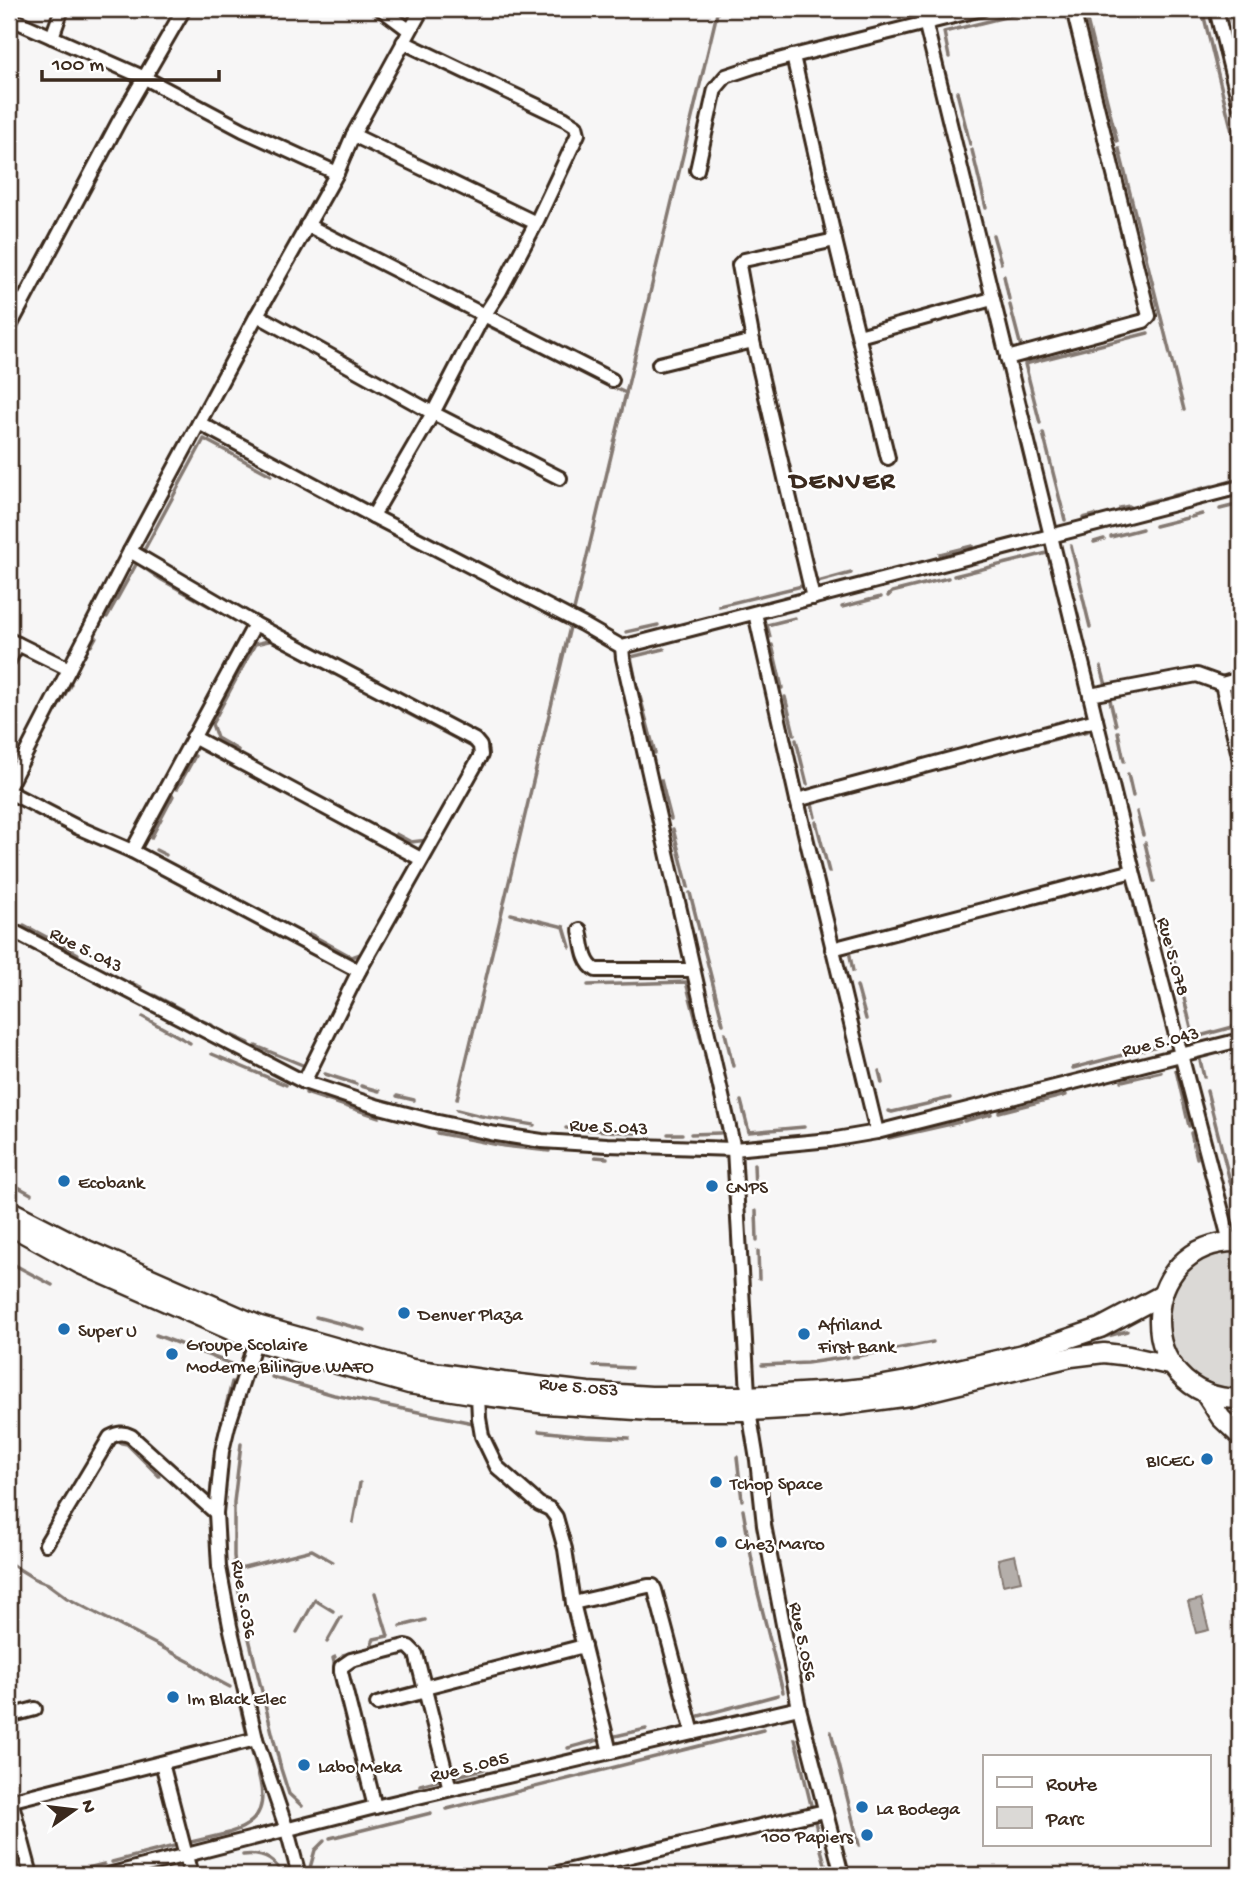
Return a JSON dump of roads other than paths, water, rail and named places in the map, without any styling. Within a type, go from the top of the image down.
[{"type":"main road","name":"Rue 5.053","points":[[9,1210],[258,1334],[412,1369],[503,1382],[589,1392],[835,1406],[910,1396],[1071,1357],[1104,1353],[1173,1366]]},
{"type":"main road","name":"Rue 5.053","points":[[9,1225],[80,1264],[258,1334],[409,1384],[546,1404],[612,1409],[650,1411],[748,1403],[907,1381],[1023,1354],[1100,1328],[1162,1294]]},
{"type":"main road","points":[[1235,1242],[1205,1248],[1184,1262],[1162,1294],[1158,1318],[1159,1333],[1167,1356],[1189,1383],[1204,1392],[1240,1399]]},
{"type":"main road","points":[[1204,1392],[1221,1418],[1240,1436]]},
{"type":"street","points":[[52,37],[62,9]]},
{"type":"street","points":[[9,328],[118,123],[184,9]]},
{"type":"street","points":[[373,516],[500,291],[578,134],[576,126],[406,36],[381,9]]},
{"type":"street","points":[[9,786],[130,551],[337,173],[353,135],[422,9]]},
{"type":"street","name":"Rue 5.078","points":[[922,9],[1133,870],[1181,1055],[1235,1242]]},
{"type":"street","points":[[696,170],[715,89],[726,76],[793,56],[982,9]]},
{"type":"street","points":[[1007,358],[1144,321],[1149,316],[1073,9]]},
{"type":"street","points":[[1216,9],[1240,107]]},
{"type":"street","points":[[9,18],[145,78],[243,130],[337,173]]},
{"type":"street","points":[[793,56],[888,458]]},
{"type":"street","points":[[353,135],[536,223]]},
{"type":"street","points":[[307,225],[612,380]]},
{"type":"street","points":[[813,598],[739,265],[744,260],[835,240]]},
{"type":"street","points":[[9,295],[22,303]]},
{"type":"street","points":[[859,336],[992,299]]},
{"type":"street","points":[[257,315],[433,413],[560,478]]},
{"type":"street","points":[[659,364],[754,341]]},
{"type":"street","points":[[199,423],[622,647],[1240,487]]},
{"type":"street","points":[[130,551],[255,624],[475,740],[480,747],[481,755],[359,971],[304,1082]]},
{"type":"street","points":[[755,613],[877,1132]]},
{"type":"street","points":[[132,851],[255,624]]},
{"type":"street","points":[[9,660],[13,642],[69,669]]},
{"type":"street","name":"Rue 5.056","points":[[622,647],[734,1149],[748,1403],[764,1525],[799,1708],[842,1875]]},
{"type":"street","points":[[1090,695],[1197,675],[1222,684],[1240,679]]},
{"type":"street","points":[[1222,684],[1240,760]]},
{"type":"street","points":[[797,800],[1096,720]]},
{"type":"street","points":[[193,737],[421,859]]},
{"type":"street","points":[[9,792],[77,827],[132,851],[359,971]]},
{"type":"street","points":[[832,949],[1133,870]]},
{"type":"street","name":"Rue 5.043","points":[[9,929],[304,1082],[376,1106],[490,1133],[542,1140],[734,1149],[830,1140],[877,1132],[1240,1040]]},
{"type":"street","points":[[580,930],[586,959],[590,967],[596,970],[693,970]]},
{"type":"street","name":"Rue 5.036","points":[[258,1334],[228,1426],[218,1477],[216,1513],[219,1567],[256,1739],[287,1830],[299,1875]]},
{"type":"street","points":[[478,1395],[482,1436],[498,1467],[540,1504],[550,1509],[556,1517],[565,1549],[573,1603],[610,1752]]},
{"type":"street","points":[[46,1544],[110,1437],[117,1433],[131,1436],[216,1513]]},
{"type":"street","points":[[573,1603],[653,1586],[693,1732]]},
{"type":"street","points":[[375,1807],[341,1667],[351,1660],[405,1646],[416,1654],[450,1789]]},
{"type":"street","points":[[377,1704],[584,1646]]},
{"type":"street","name":"Rue 5.085","points":[[110,1875],[375,1807],[799,1708]]},
{"type":"street","points":[[9,1716],[35,1709]]},
{"type":"street","points":[[31,1875],[10,1801],[256,1739]]},
{"type":"street","points":[[162,1762],[191,1875]]},
{"type":"street","points":[[549,1875],[825,1811]]},
{"type":"waterway","points":[[457,1099],[718,9]]},
{"type":"waterway","points":[[949,57],[944,32],[1038,9]]},
{"type":"waterway","points":[[1084,9],[1117,141]]},
{"type":"waterway","points":[[1202,9],[1240,164]]},
{"type":"waterway","points":[[1228,9],[1240,58]]},
{"type":"waterway","points":[[957,92],[970,144]]},
{"type":"waterway","points":[[1119,149],[1184,410]]},
{"type":"waterway","points":[[972,150],[986,208]]},
{"type":"waterway","points":[[993,235],[1001,263]]},
{"type":"waterway","points":[[1004,276],[1009,299]]},
{"type":"waterway","points":[[1010,305],[1021,347]]},
{"type":"waterway","points":[[482,323],[592,377]]},
{"type":"waterway","points":[[1040,423],[1025,364],[1148,333]]},
{"type":"waterway","points":[[608,385],[626,393]]},
{"type":"waterway","points":[[1043,433],[1065,520]]},
{"type":"waterway","points":[[142,554],[204,439],[271,475]]},
{"type":"waterway","points":[[1221,484],[1240,479]]},
{"type":"waterway","points":[[1172,496],[1212,486]]},
{"type":"waterway","points":[[1144,503],[1159,499]]},
{"type":"waterway","points":[[1220,509],[1240,504]]},
{"type":"waterway","points":[[1120,508],[1129,506]]},
{"type":"waterway","points":[[1191,517],[1202,514]]},
{"type":"waterway","points":[[1083,518],[1095,515]]},
{"type":"waterway","points":[[1155,526],[1187,518]]},
{"type":"waterway","points":[[1111,537],[1142,529]]},
{"type":"waterway","points":[[1094,542],[1104,539]]},
{"type":"waterway","points":[[940,554],[972,546]]},
{"type":"waterway","points":[[1071,546],[1082,590]]},
{"type":"waterway","points":[[954,576],[1047,553]]},
{"type":"waterway","points":[[107,617],[138,561]]},
{"type":"waterway","points":[[137,563],[227,616]]},
{"type":"waterway","points":[[814,583],[851,573]]},
{"type":"waterway","points":[[888,596],[892,592],[948,578]]},
{"type":"waterway","points":[[719,606],[802,586]]},
{"type":"waterway","points":[[1082,594],[1090,627]]},
{"type":"waterway","points":[[842,607],[881,597]]},
{"type":"waterway","points":[[770,637],[767,625],[795,618]]},
{"type":"waterway","points":[[626,632],[658,625]]},
{"type":"waterway","points":[[91,646],[96,637]]},
{"type":"waterway","points":[[238,750],[217,738],[212,724],[255,644],[273,640],[310,661]]},
{"type":"waterway","points":[[772,645],[782,688]]},
{"type":"waterway","points":[[635,677],[631,657],[664,649]]},
{"type":"waterway","points":[[319,665],[333,674]]},
{"type":"waterway","points":[[1101,667],[1107,689]]},
{"type":"waterway","points":[[343,679],[367,692]]},
{"type":"waterway","points":[[59,705],[71,684]]},
{"type":"waterway","points":[[638,689],[655,753]]},
{"type":"waterway","points":[[1109,696],[1116,725]]},
{"type":"waterway","points":[[785,697],[794,734]]},
{"type":"waterway","points":[[379,698],[388,703]]},
{"type":"waterway","points":[[401,710],[470,746]]},
{"type":"waterway","points":[[1016,749],[1088,731]]},
{"type":"waterway","points":[[1118,732],[1124,761]]},
{"type":"waterway","points":[[1092,734],[1099,759]]},
{"type":"waterway","points":[[796,740],[807,784]]},
{"type":"waterway","points":[[177,789],[195,756]]},
{"type":"waterway","points":[[24,772],[29,761]]},
{"type":"waterway","points":[[1128,774],[1133,796]]},
{"type":"waterway","points":[[15,788],[20,779]]},
{"type":"waterway","points":[[661,780],[671,819]]},
{"type":"waterway","points":[[1104,782],[1124,863]]},
{"type":"waterway","points":[[151,838],[173,796]]},
{"type":"waterway","points":[[813,799],[815,817]]},
{"type":"waterway","points":[[1137,812],[1143,835]]},
{"type":"waterway","points":[[816,822],[829,872]]},
{"type":"waterway","points":[[673,829],[688,887]]},
{"type":"waterway","points":[[396,834],[411,842],[429,838]]},
{"type":"waterway","points":[[1145,843],[1154,881]]},
{"type":"waterway","points":[[156,850],[166,855]]},
{"type":"waterway","points":[[1098,888],[1116,883]]},
{"type":"waterway","points":[[690,893],[723,1024]]},
{"type":"waterway","points":[[1057,898],[1073,894]]},
{"type":"waterway","points":[[1134,906],[1139,926]]},
{"type":"waterway","points":[[511,914],[564,927],[570,947]]},
{"type":"waterway","points":[[9,916],[16,920]]},
{"type":"waterway","points":[[24,925],[50,939]]},
{"type":"waterway","points":[[873,945],[951,925]]},
{"type":"waterway","points":[[1166,928],[1171,949]]},
{"type":"waterway","points":[[310,934],[352,957],[366,952]]},
{"type":"waterway","points":[[1143,937],[1146,948]]},
{"type":"waterway","points":[[54,940],[78,954]]},
{"type":"waterway","points":[[851,950],[853,971]]},
{"type":"waterway","points":[[1174,960],[1181,989]]},
{"type":"waterway","points":[[129,982],[141,987]]},
{"type":"waterway","points":[[588,985],[686,982],[703,1047]]},
{"type":"waterway","points":[[857,986],[866,1019]]},
{"type":"waterway","points":[[154,995],[196,1017]]},
{"type":"waterway","points":[[1184,998],[1194,1040]]},
{"type":"waterway","points":[[143,1017],[190,1043]]},
{"type":"waterway","points":[[203,1021],[212,1025]]},
{"type":"waterway","points":[[1196,1037],[1240,1025]]},
{"type":"waterway","points":[[218,1029],[249,1043]]},
{"type":"waterway","points":[[725,1033],[733,1066]]},
{"type":"waterway","points":[[1073,1068],[1165,1044]]},
{"type":"waterway","points":[[256,1046],[305,1066]]},
{"type":"waterway","points":[[212,1054],[286,1085]]},
{"type":"waterway","points":[[705,1056],[711,1078]]},
{"type":"waterway","points":[[1200,1060],[1204,1077]]},
{"type":"waterway","points":[[1176,1070],[1189,1126]]},
{"type":"waterway","points":[[879,1071],[882,1083]]},
{"type":"waterway","points":[[1122,1081],[1161,1072]]},
{"type":"waterway","points":[[325,1074],[356,1084]]},
{"type":"waterway","points":[[711,1081],[723,1129]]},
{"type":"waterway","points":[[361,1086],[379,1091]]},
{"type":"waterway","points":[[1207,1091],[1231,1185]]},
{"type":"waterway","points":[[306,1093],[379,1117]]},
{"type":"waterway","points":[[999,1112],[1066,1095]]},
{"type":"waterway","points":[[397,1096],[414,1100]]},
{"type":"waterway","points":[[933,1102],[950,1098]]},
{"type":"waterway","points":[[741,1101],[749,1132],[804,1127]]},
{"type":"waterway","points":[[889,1111],[931,1103]]},
{"type":"waterway","points":[[457,1110],[534,1125]]},
{"type":"waterway","points":[[964,1121],[991,1114]]},
{"type":"waterway","points":[[889,1138],[960,1122]]},
{"type":"waterway","points":[[566,1128],[635,1133]]},
{"type":"waterway","points":[[437,1133],[504,1146],[549,1151]]},
{"type":"waterway","points":[[691,1134],[720,1133]]},
{"type":"waterway","points":[[1191,1133],[1197,1158]]},
{"type":"waterway","points":[[668,1134],[682,1134]]},
{"type":"waterway","points":[[595,1157],[607,1158]]},
{"type":"waterway","points":[[754,1164],[755,1190]]},
{"type":"waterway","points":[[729,1172],[733,1252]]},
{"type":"waterway","points":[[9,1182],[31,1194]]},
{"type":"waterway","points":[[756,1211],[757,1240]]},
{"type":"waterway","points":[[758,1251],[759,1279]]},
{"type":"waterway","points":[[9,1262],[52,1285]]},
{"type":"waterway","points":[[316,1317],[365,1330]]},
{"type":"waterway","points":[[1092,1340],[1127,1331]]},
{"type":"waterway","points":[[156,1335],[180,1344]]},
{"type":"waterway","points":[[853,1357],[933,1342]]},
{"type":"waterway","points":[[195,1350],[234,1365]]},
{"type":"waterway","points":[[762,1365],[807,1363],[848,1357]]},
{"type":"waterway","points":[[594,1366],[631,1368]]},
{"type":"waterway","points":[[272,1377],[334,1395],[473,1423]]},
{"type":"waterway","points":[[209,1504],[216,1446],[232,1382]]},
{"type":"waterway","points":[[539,1431],[629,1438]]},
{"type":"waterway","points":[[109,1446],[117,1442],[127,1444],[159,1476]]},
{"type":"waterway","points":[[241,1444],[234,1502],[236,1575],[281,1769],[289,1794],[302,1806]]},
{"type":"waterway","points":[[737,1457],[742,1500]]},
{"type":"waterway","points":[[353,1522],[360,1483]]},
{"type":"waterway","points":[[74,1510],[80,1499]]},
{"type":"waterway","points":[[743,1510],[757,1589],[783,1692]]},
{"type":"waterway","points":[[236,1569],[312,1550],[333,1562]]},
{"type":"waterway","points":[[9,1563],[48,1584],[67,1598],[192,1663],[230,1687]]},
{"type":"waterway","points":[[343,1655],[370,1648],[374,1639],[388,1636],[375,1593]]},
{"type":"waterway","points":[[297,1632],[315,1600],[333,1611]]},
{"type":"waterway","points":[[327,1642],[341,1617]]},
{"type":"waterway","points":[[401,1626],[425,1620]]},
{"type":"waterway","points":[[335,1657],[336,1670]]},
{"type":"waterway","points":[[699,1716],[778,1695]]},
{"type":"waterway","points":[[239,1702],[248,1738]]},
{"type":"waterway","points":[[611,1737],[646,1729]]},
{"type":"waterway","points":[[447,1809],[763,1730]]},
{"type":"waterway","points":[[831,1732],[859,1845]]},
{"type":"waterway","points":[[568,1748],[602,1739]]},
{"type":"waterway","points":[[795,1739],[818,1834]]},
{"type":"waterway","points":[[231,1832],[246,1825],[255,1817],[260,1807],[261,1784],[250,1744]]},
{"type":"waterway","points":[[449,1778],[484,1769]]},
{"type":"waterway","points":[[420,1785],[440,1780]]},
{"type":"waterway","points":[[330,1838],[431,1813]]},
{"type":"waterway","points":[[187,1843],[229,1833]]},
{"type":"waterway","points":[[308,1875],[315,1850],[324,1841]]},
{"type":"waterway","points":[[112,1862],[178,1845]]},
{"type":"waterway","points":[[820,1846],[828,1875]]},
{"type":"waterway","points":[[243,1855],[267,1858],[282,1875]]},
{"type":"waterway","points":[[59,1875],[104,1864]]},
{"type":"waterway","points":[[161,1875],[179,1871]]},
{"type":"place","name":"Ecobank","points":[[64,1181]]},
{"type":"place","name":"CNPS","points":[[712,1186]]},
{"type":"place","name":"Denver Plaza","points":[[404,1313]]},
{"type":"place","name":"Super U","points":[[64,1329]]},
{"type":"place","name":"Afriland First Bank","points":[[804,1334]]},
{"type":"place","name":"Groupe Scolaire Moderne Bilingue WAFO","points":[[172,1354]]},
{"type":"place","name":"BICEC","points":[[1207,1459]]},
{"type":"place","name":"Tchop Space","points":[[716,1482]]},
{"type":"place","name":"Chez Marco","points":[[721,1542]]},
{"type":"place","name":"Im Black Elec","points":[[173,1697]]},
{"type":"place","name":"Labo Meka","points":[[304,1765]]},
{"type":"place","name":"La Bodega","points":[[862,1807]]},
{"type":"place","name":"100 Papiers","points":[[867,1835]]},
{"type":"district","name":"DENVER","points":[[843,479]]}]
